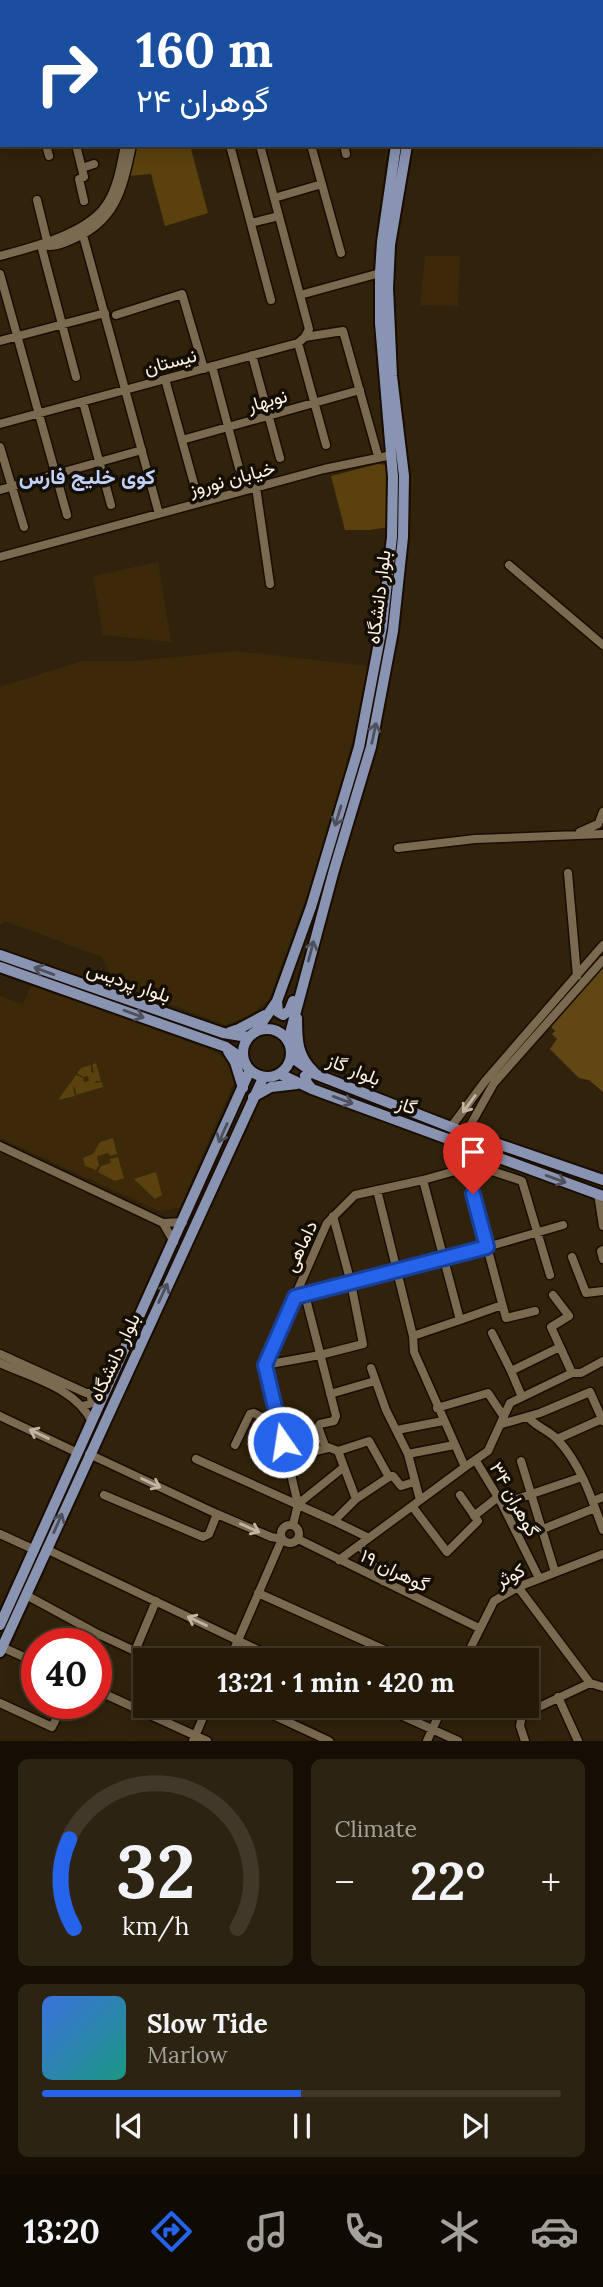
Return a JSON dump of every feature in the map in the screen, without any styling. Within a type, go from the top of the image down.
[{"type":"main road","name":"بلوار دانشگاه","points":[[288,1041],[359,747],[382,627],[392,537],[392,455],[383,371],[380,273],[396,147]]},
{"type":"main road","name":"بلوار دانشگاه","points":[[253,1034],[273,1006],[328,867],[371,747],[395,617],[403,537],[404,476],[392,376],[388,288],[390,244],[407,147]]},
{"type":"main road","name":"بلوار پردیس","points":[[0,955],[223,1033],[253,1034]]},
{"type":"main road","name":"بلوار پردیس","points":[[0,967],[226,1047],[243,1059]]},
{"type":"main road","points":[[223,1033],[239,1029],[273,1006],[278,1013],[285,1014],[302,986]]},
{"type":"main road","points":[[297,1003],[298,1049],[301,1057],[314,1072],[306,1075],[305,1080],[312,1090]]},
{"type":"main road","points":[[264,1029],[278,1031],[288,1041],[291,1057],[280,1074],[262,1078],[250,1070],[243,1059],[243,1047],[253,1034],[264,1029]]},
{"type":"main road","points":[[223,1033],[230,1040],[226,1047],[235,1062],[243,1088]]},
{"type":"main road","name":"بلوار گاز","points":[[291,1057],[314,1072],[466,1133],[603,1181]]},
{"type":"main road","name":"بلوار دانشگاه","points":[[84,1454],[92,1422],[250,1070]]},
{"type":"main road","name":"گاز","points":[[280,1074],[312,1090],[601,1195]]},
{"type":"main road","name":"بلوار دانشگاه","points":[[0,1625],[41,1549],[262,1078]]},
{"type":"main road","points":[[253,1097],[271,1087],[299,1084]]},
{"type":"main road","points":[[601,1195],[603,1181]]},
{"type":"main road","name":"بلوار دانشگاه","points":[[1,1650],[26,1595],[41,1549]]},
{"type":"street","points":[[47,147],[49,156]]},
{"type":"street","points":[[83,231],[107,205],[116,185],[125,147]]},
{"type":"street","points":[[44,243],[49,248],[96,226],[112,209],[122,188],[132,147]]},
{"type":"street","points":[[231,147],[271,300]]},
{"type":"street","points":[[261,147],[309,329],[301,340],[326,444]]},
{"type":"street","points":[[312,147],[341,253]]},
{"type":"street","points":[[80,148],[84,177],[79,179],[85,201]]},
{"type":"street","points":[[82,168],[94,164]]},
{"type":"street","points":[[274,198],[322,184]]},
{"type":"street","points":[[37,200],[61,324],[76,377]]},
{"type":"street","points":[[251,223],[279,216]]},
{"type":"street","points":[[83,231],[159,514]]},
{"type":"street","points":[[0,256],[44,243]]},
{"type":"street","points":[[300,295],[380,273]]},
{"type":"street","points":[[0,274],[68,515]]},
{"type":"street","points":[[116,314],[182,294],[228,427],[239,468]]},
{"type":"street","points":[[0,341],[104,313]]},
{"type":"street","name":"نیستان","points":[[0,424],[301,340],[343,331],[360,390]]},
{"type":"street","points":[[252,355],[280,458]]},
{"type":"street","points":[[165,379],[200,502]]},
{"type":"street","points":[[360,390],[378,456]]},
{"type":"street","name":"نوبهار","points":[[182,440],[360,390]]},
{"type":"street","points":[[83,401],[111,505]]},
{"type":"street","points":[[0,447],[23,527]]},
{"type":"street","points":[[0,490],[142,450]]},
{"type":"street","name":"خیابان نوروز","points":[[0,557],[256,487],[378,456],[392,455]]},
{"type":"street","points":[[256,487],[270,584]]},
{"type":"street","points":[[509,565],[603,645]]},
{"type":"street","points":[[578,834],[601,819]]},
{"type":"street","points":[[601,819],[597,828],[603,834]]},
{"type":"street","points":[[398,848],[474,839],[603,834]]},
{"type":"street","points":[[568,873],[577,976]]},
{"type":"street","points":[[452,1127],[603,945]]},
{"type":"street","points":[[522,1045],[603,960]]},
{"type":"street","points":[[466,1133],[490,1082]]},
{"type":"street","points":[[0,1146],[163,1223],[183,1222]]},
{"type":"street","points":[[466,1168],[507,1318],[535,1311]]},
{"type":"street","name":"داماهی","points":[[265,1365],[327,1223],[355,1195],[466,1168],[483,1168],[522,1181],[538,1232]]},
{"type":"street","points":[[423,1180],[460,1320]]},
{"type":"street","name":"گوهران ۳۴","points":[[377,1190],[413,1336],[414,1352],[437,1408],[465,1467],[476,1461],[500,1501],[539,1578]]},
{"type":"street","points":[[601,1195],[603,1226]]},
{"type":"street","points":[[293,1525],[298,1504],[265,1365],[363,1344],[334,1216]]},
{"type":"street","points":[[163,1223],[174,1242]]},
{"type":"street","points":[[295,1297],[563,1225]]},
{"type":"street","points":[[538,1232],[550,1275]]},
{"type":"street","points":[[603,1250],[603,1259]]},
{"type":"street","points":[[572,1257],[586,1293],[603,1291]]},
{"type":"street","points":[[305,1295],[336,1419],[318,1427],[323,1443],[338,1451],[369,1441],[389,1477]]},
{"type":"street","points":[[553,1295],[569,1316],[551,1327],[572,1373]]},
{"type":"street","points":[[413,1336],[502,1305]]},
{"type":"street","points":[[492,1333],[522,1397]]},
{"type":"street","points":[[511,1371],[559,1347]]},
{"type":"street","points":[[0,1354],[90,1393],[108,1387]]},
{"type":"street","points":[[476,1461],[488,1451],[510,1403],[603,1361]]},
{"type":"street","points":[[0,1363],[68,1394],[83,1406],[92,1422]]},
{"type":"street","points":[[370,1368],[408,1454],[416,1503],[447,1552],[478,1521],[460,1495]]},
{"type":"street","points":[[330,1394],[375,1381]]},
{"type":"street","points":[[503,1420],[528,1417],[590,1392],[602,1420],[557,1438]]},
{"type":"street","points":[[83,1406],[92,1403],[90,1393]]},
{"type":"street","points":[[437,1408],[488,1393],[503,1420]]},
{"type":"street","points":[[235,1445],[250,1414],[254,1413],[279,1426]]},
{"type":"street","points":[[0,1416],[271,1537],[292,1543],[298,1539],[299,1531],[293,1525]]},
{"type":"street","points":[[528,1417],[557,1438],[582,1477],[603,1530]]},
{"type":"street","points":[[397,1430],[443,1421]]},
{"type":"street","points":[[408,1454],[454,1445]]},
{"type":"street","points":[[287,1458],[328,1448]]},
{"type":"street","points":[[338,1451],[356,1499]]},
{"type":"street","points":[[196,1459],[369,1538]]},
{"type":"street","points":[[521,1461],[555,1572]]},
{"type":"street","points":[[298,1504],[344,1467]]},
{"type":"street","points":[[339,1560],[465,1467]]},
{"type":"street","points":[[334,1521],[356,1499],[389,1477],[393,1476],[401,1486],[414,1482]]},
{"type":"street","points":[[474,1516],[500,1501],[532,1494],[582,1477]]},
{"type":"street","points":[[104,1495],[202,1537],[209,1534],[218,1514]]},
{"type":"street","points":[[543,1529],[594,1505],[603,1497]]},
{"type":"street","points":[[234,1648],[282,1539],[283,1528],[293,1525]]},
{"type":"street","points":[[0,1534],[41,1549],[252,1648]]},
{"type":"street","name":"گوهران ۱۹","points":[[298,1539],[479,1628]]},
{"type":"street","points":[[360,1545],[384,1581]]},
{"type":"street","name":"کوثر","points":[[470,1648],[491,1604],[518,1587],[603,1554]]},
{"type":"street","points":[[518,1587],[590,1683],[602,1688]]},
{"type":"street","points":[[258,1593],[381,1648]]},
{"type":"street","points":[[26,1595],[87,1628]]},
{"type":"street","points":[[136,1648],[156,1601]]},
{"type":"street","points":[[112,1640],[133,1650]]},
{"type":"street","points":[[1,1650],[21,1657]]},
{"type":"street","points":[[539,1706],[590,1683]]},
{"type":"street","points":[[558,1697],[578,1741]]},
{"type":"street","points":[[112,1698],[194,1738],[207,1741]]},
{"type":"street","points":[[0,1703],[21,1713]]},
{"type":"street","points":[[194,1738],[203,1718]]},
{"type":"street","points":[[280,1718],[329,1741]]},
{"type":"street","points":[[406,1718],[458,1741]]},
{"type":"street","points":[[427,1741],[438,1718]]},
{"type":"street","points":[[521,1718],[520,1726],[525,1741]]},
{"type":"street","points":[[35,1719],[52,1727],[56,1719]]},
{"type":"shaded area","points":[[134,147],[191,147],[208,213],[165,226],[151,174],[127,176]]},
{"type":"shaded area","points":[[425,256],[460,256],[458,306],[420,305]]},
{"type":"shaded area","points":[[378,464],[386,465],[388,470],[389,527],[345,530],[331,476]]},
{"type":"shaded area","points":[[158,562],[171,642],[103,635],[93,576]]},
{"type":"shaded area","points":[[235,651],[370,666],[342,783],[318,864],[269,1000],[253,1013],[226,1025],[114,983],[102,957],[5,921],[0,925],[0,687],[82,661],[134,661]]},
{"type":"shaded area","points":[[603,967],[603,1092],[589,1080],[579,1078],[550,1049],[557,1039],[552,1034],[555,1031],[551,1027]]},
{"type":"shaded area","points":[[32,983],[213,1051],[229,1062],[233,1084],[180,1207],[161,1212],[0,1138],[0,996],[23,1004]]},
{"type":"shaded area","points":[[96,1063],[101,1081],[94,1083],[102,1082],[103,1087],[76,1095],[73,1087],[75,1096],[58,1100],[76,1075],[83,1078],[84,1082],[89,1081],[88,1076],[83,1077],[77,1073],[81,1068],[91,1065],[91,1072],[94,1073],[92,1065]]},
{"type":"shaded area","points":[[113,1138],[117,1154],[97,1156],[99,1165],[96,1170],[85,1166],[83,1158],[93,1154],[100,1142]]},
{"type":"shaded area","points":[[118,1157],[124,1178],[115,1181],[98,1172],[101,1166],[111,1163],[110,1159]]},
{"type":"shaded area","points":[[156,1172],[162,1195],[155,1199],[134,1179]]},
{"type":"district","name":"کوی خلیج فارس","points":[[87,477]]},
{"type":"route","points":[[283,1442],[265,1365],[295,1297],[487,1247],[473,1194]]}]
